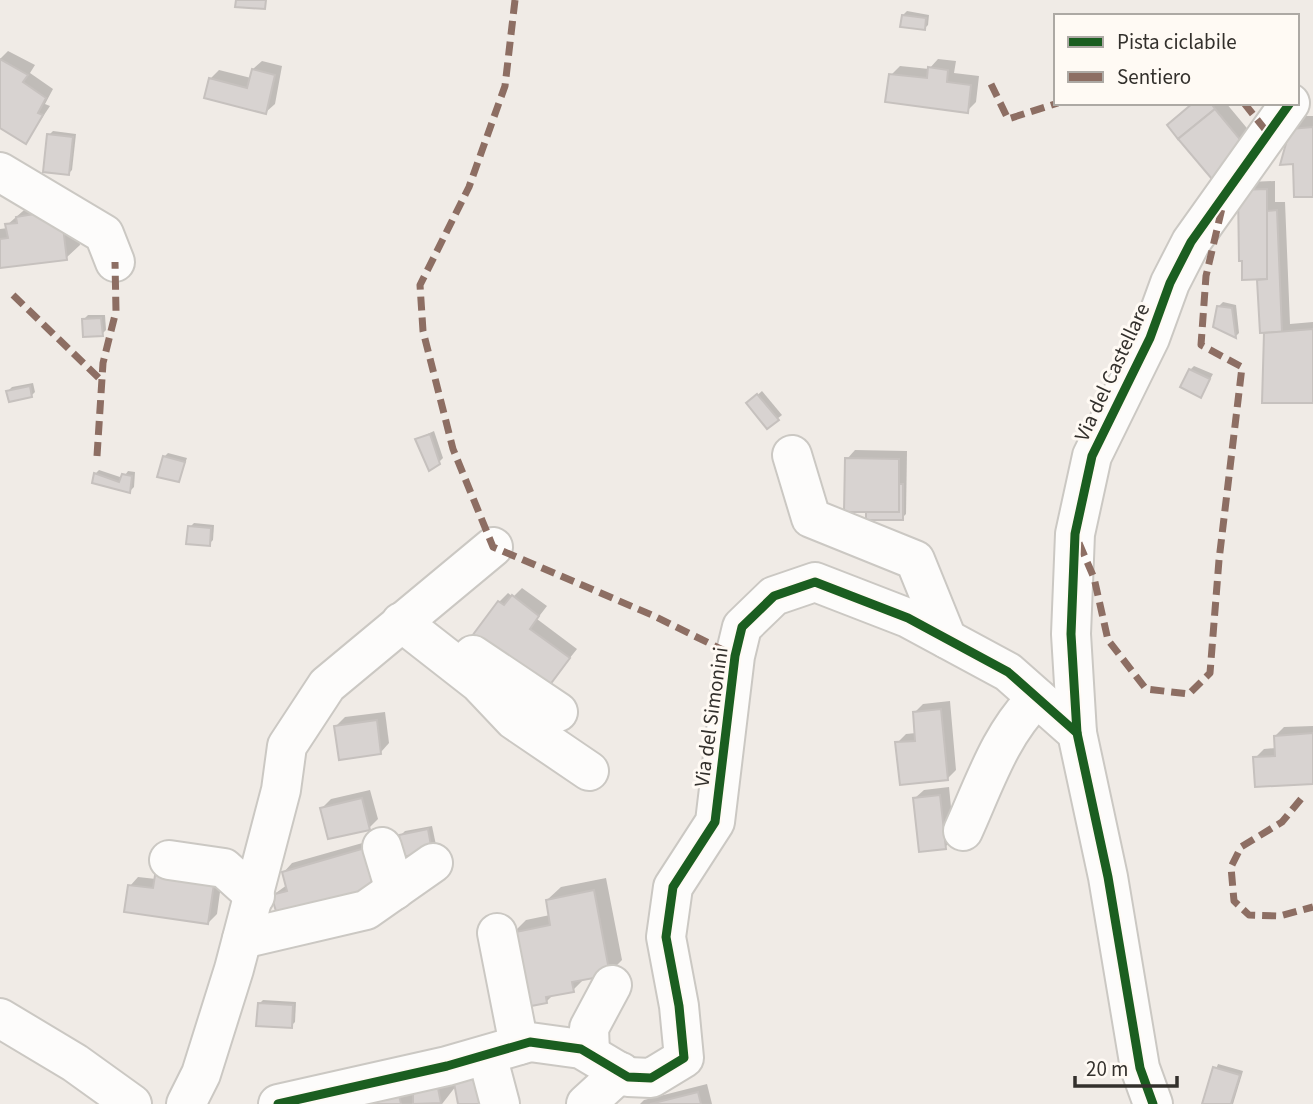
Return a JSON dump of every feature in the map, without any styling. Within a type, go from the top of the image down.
[{"type":"street","points":[[1299,92],[1313,79]]},
{"type":"street","name":"Via del Castellare","points":[[1077,733],[1071,634],[1075,534],[1092,456],[1150,338],[1170,283],[1191,242],[1289,105]]},
{"type":"street","points":[[0,172],[104,234],[116,262]]},
{"type":"street","points":[[792,455],[811,518],[915,560],[947,639]]},
{"type":"street","points":[[186,1104],[201,1074],[255,896],[281,790],[287,746],[327,685],[493,547]]},
{"type":"street","name":"Via del Simonini","points":[[278,1104],[339,1096],[530,1042],[581,1049],[628,1077],[651,1078],[684,1058],[679,1006],[666,937],[673,887],[715,822],[734,656],[742,627],[774,596],[815,582],[908,618],[1008,672],[1077,733]]},
{"type":"street","points":[[407,618],[558,712]]},
{"type":"street","points":[[407,618],[479,683],[514,720],[589,771]]},
{"type":"street","points":[[963,831],[999,751],[1020,715],[1037,698]]},
{"type":"street","points":[[1077,733],[1108,877],[1140,1068],[1153,1104]]},
{"type":"street","points":[[382,847],[395,890]]},
{"type":"street","points":[[169,860],[224,868],[255,896]]},
{"type":"street","points":[[242,939],[366,910],[433,863]]},
{"type":"street","points":[[497,933],[503,1050],[500,1104]]},
{"type":"street","points":[[586,1104],[605,1063],[589,1028],[612,985]]},
{"type":"street","points":[[0,1018],[75,1063],[132,1104]]},
{"type":"building","points":[[236,0],[266,0],[265,9],[235,7]]},
{"type":"building","points":[[902,15],[926,18],[925,30],[900,27]]},
{"type":"building","points":[[0,59],[28,75],[23,82],[46,98],[38,113],[43,115],[26,144],[0,128]]},
{"type":"building","points":[[928,67],[948,70],[947,82],[971,85],[968,113],[885,102],[889,74],[927,78]]},
{"type":"building","points":[[252,69],[275,75],[266,114],[204,98],[209,78],[247,88]]},
{"type":"building","points":[[1191,105],[1214,105],[1215,109],[1178,139],[1167,125]]},
{"type":"building","points":[[1215,109],[1248,149],[1212,179],[1178,139]]},
{"type":"building","points":[[1313,127],[1313,197],[1294,197],[1293,164],[1280,165],[1290,129]]},
{"type":"building","points":[[47,134],[73,137],[69,175],[43,172]]},
{"type":"building","points":[[1267,189],[1267,279],[1242,280],[1242,261],[1239,261],[1238,190]]},
{"type":"building","points":[[1277,210],[1282,332],[1260,333],[1257,280],[1267,279],[1267,211]]},
{"type":"building","points":[[52,211],[54,227],[63,227],[67,260],[0,268],[0,239],[8,238],[5,224],[17,223],[16,217]]},
{"type":"building","points":[[1217,306],[1232,308],[1236,338],[1213,327]]},
{"type":"building","points":[[101,318],[103,336],[83,337],[82,319]]},
{"type":"building","points":[[1313,329],[1313,403],[1262,403],[1264,333]]},
{"type":"building","points":[[1189,369],[1210,379],[1201,398],[1180,387]]},
{"type":"building","points":[[30,386],[32,397],[9,402],[6,391]]},
{"type":"building","points":[[757,394],[779,420],[767,429],[746,403]]},
{"type":"building","points":[[430,434],[440,464],[429,471],[415,439]]},
{"type":"building","points":[[163,456],[185,462],[179,482],[157,477]]},
{"type":"building","points":[[845,458],[899,459],[899,512],[844,512]]},
{"type":"building","points":[[94,473],[119,482],[122,474],[132,476],[130,493],[92,483]]},
{"type":"building","points":[[899,484],[903,484],[903,520],[866,520],[866,512],[899,512]]},
{"type":"building","points":[[188,526],[211,528],[210,546],[186,544]]},
{"type":"building","points":[[512,595],[539,616],[530,629],[570,658],[546,690],[472,636],[498,601],[504,605]]},
{"type":"building","points":[[941,709],[948,780],[900,785],[895,742],[915,741],[913,712]]},
{"type":"building","points":[[377,720],[381,754],[339,760],[334,726]]},
{"type":"building","points":[[1313,733],[1313,784],[1255,787],[1253,757],[1275,756],[1274,736]]},
{"type":"building","points":[[940,795],[946,849],[919,852],[913,798]]},
{"type":"building","points":[[362,798],[370,830],[328,839],[320,808]]},
{"type":"building","points":[[428,829],[432,851],[403,857],[399,835]]},
{"type":"building","points":[[365,848],[379,896],[280,924],[271,895],[287,891],[282,872]]},
{"type":"building","points":[[157,863],[216,871],[208,924],[124,912],[128,885],[153,888]]},
{"type":"building","points":[[594,890],[610,975],[572,982],[574,992],[546,997],[547,1003],[526,1007],[511,933],[550,925],[546,900]]},
{"type":"building","points":[[258,1003],[293,1005],[292,1028],[256,1026]]},
{"type":"building","points":[[1213,1067],[1240,1075],[1231,1104],[1202,1104]]},
{"type":"building","points":[[476,1078],[482,1104],[458,1104],[454,1083]]},
{"type":"building","points":[[438,1088],[441,1103],[413,1104],[413,1093]]},
{"type":"building","points":[[698,1092],[701,1104],[650,1104]]},
{"type":"building","points":[[399,1095],[401,1104],[370,1102]]},
{"type":"marked path","points":[[515,0],[505,86],[469,187],[420,285],[423,331],[453,449],[493,547],[652,615],[735,656]]},
{"type":"marked path","points":[[991,84],[1008,119],[1054,104]]},
{"type":"marked path","points":[[1246,105],[1267,132]]},
{"type":"marked path","points":[[1079,543],[1094,578],[1108,640],[1146,689],[1189,694],[1210,673],[1219,560],[1242,367],[1201,345],[1206,276],[1223,204]]},
{"type":"marked path","points":[[97,456],[103,363],[116,311],[115,262]]},
{"type":"marked path","points":[[13,295],[103,382]]},
{"type":"marked path","points":[[1301,799],[1282,822],[1241,847],[1231,867],[1234,901],[1249,915],[1280,916],[1313,907]]},
{"type":"cycle path","points":[[1077,733],[1071,634],[1075,534],[1092,456],[1150,338],[1170,283],[1191,242],[1289,105]]},
{"type":"cycle path","points":[[278,1104],[447,1066],[530,1042],[581,1049],[628,1077],[651,1078],[684,1058],[679,1006],[666,937],[673,887],[715,822],[735,656],[742,627],[774,596],[815,582],[908,618],[1008,672],[1077,733],[1108,877],[1140,1068],[1153,1104]]}]
